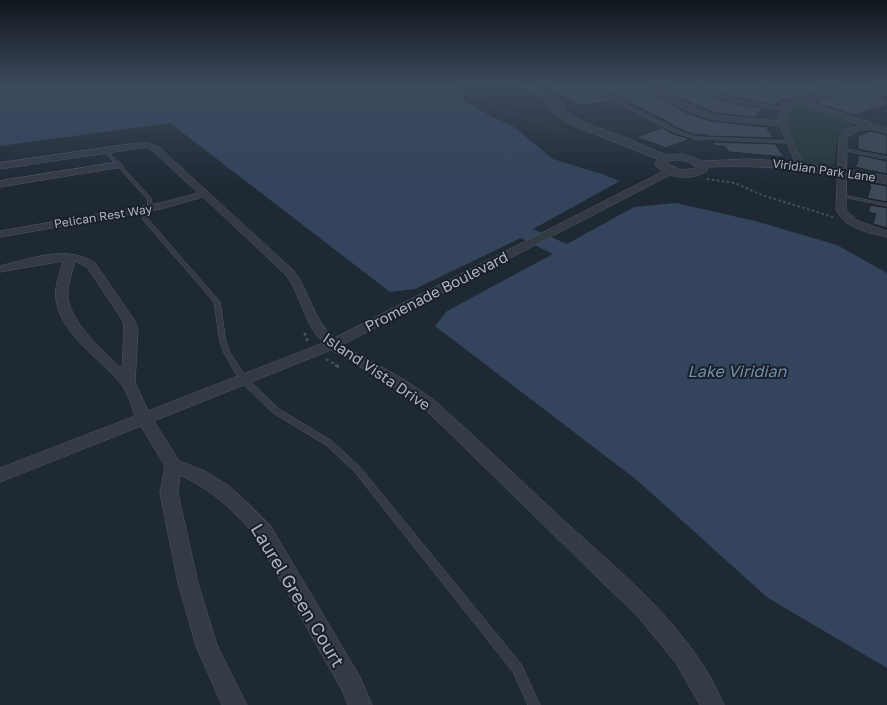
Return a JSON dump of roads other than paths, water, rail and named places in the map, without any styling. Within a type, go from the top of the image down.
[{"type":"street","points":[[569,119],[664,159],[684,158],[701,164],[703,169],[688,174],[671,171],[661,164],[664,159]]},
{"type":"street","points":[[733,119],[784,124]]},
{"type":"street","points":[[783,119],[800,164]]},
{"type":"street","points":[[850,119],[887,130]]},
{"type":"street","points":[[869,125],[845,134],[842,141],[841,210],[844,220],[887,234]]},
{"type":"street","name":"Island Vista Drive","points":[[0,166],[137,145],[152,147],[290,272],[300,286],[313,321],[320,332],[333,344],[410,390],[453,426],[666,632],[686,657],[704,687],[712,705]]},
{"type":"street","name":"Viridian Park Lane","points":[[701,164],[758,162],[800,164],[887,180]]},
{"type":"street","points":[[0,184],[119,165]]},
{"type":"street","name":"Promenade Boulevard","points":[[0,476],[333,344],[671,171]]},
{"type":"street","name":"Pelican Rest Way","points":[[0,234],[170,204],[204,194]]},
{"type":"street","points":[[0,269],[70,257],[88,261],[129,321],[132,330],[128,382]]},
{"type":"street","points":[[70,257],[62,290],[62,301],[66,314],[104,360],[128,382],[144,418],[173,466],[168,493],[188,583],[207,646],[224,684],[236,705]]},
{"type":"street","name":"Laurel Green Court","points":[[173,466],[195,473],[210,483],[251,517],[263,531],[352,685],[360,705]]},
{"type":"lane","points":[[652,119],[691,137],[718,140],[790,142]]},
{"type":"lane","points":[[841,149],[887,158]]},
{"type":"lane","points":[[105,150],[149,199],[150,204],[146,208],[145,219],[217,302],[223,342],[243,379],[276,411],[330,443],[357,469],[517,668],[534,705]]},
{"type":"lane","points":[[840,195],[887,205]]},
{"type":"water","name":"Lake Viridian","points":[[0,119],[496,119],[513,126],[553,159],[620,181],[533,229],[567,244],[634,207],[676,203],[755,221],[837,245],[887,273],[887,668],[768,598],[638,481],[435,326],[447,311],[553,254],[521,238],[415,289],[390,292],[170,123],[0,146]]}]
